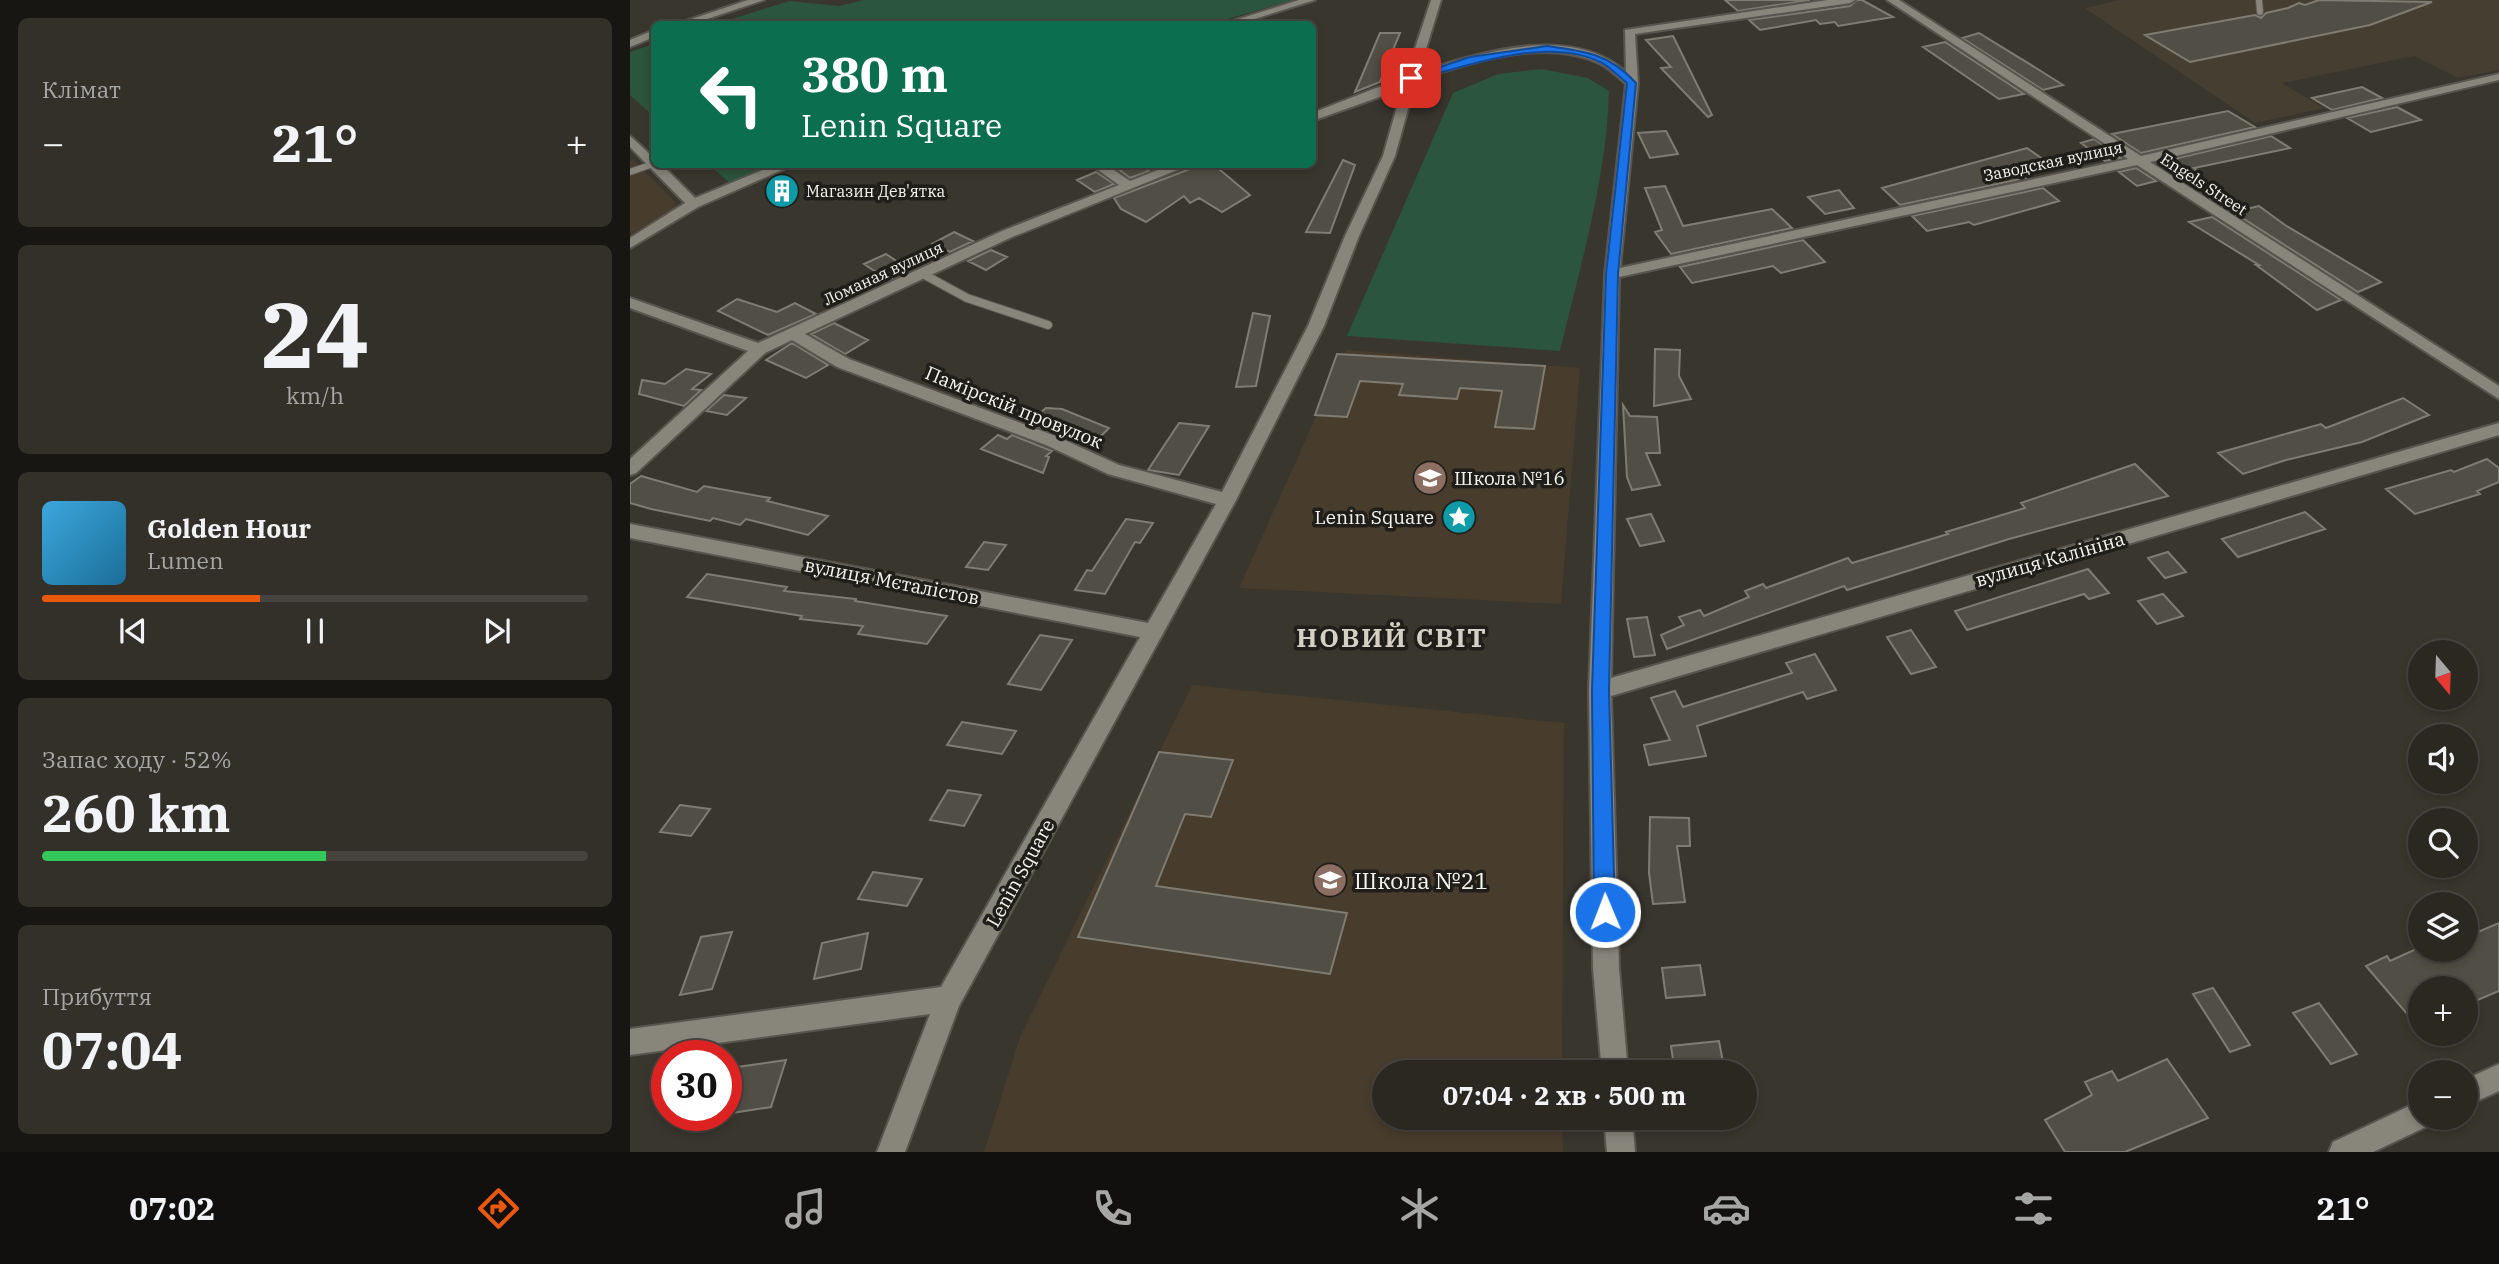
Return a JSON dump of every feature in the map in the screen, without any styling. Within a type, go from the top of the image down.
[{"type":"street","points":[[692,21],[759,0]]},
{"type":"street","points":[[1238,21],[1310,0]]},
{"type":"street","name":"Lenin Square","points":[[891,1152],[949,999],[1227,500],[1316,326],[1352,236],[1389,156],[1436,0]]},
{"type":"street","points":[[1614,1060],[1606,968],[1600,690],[1612,274],[1632,83],[1629,32],[1850,0]]},
{"type":"street","name":"Engels Street","points":[[1892,0],[2499,394]]},
{"type":"street","points":[[630,44],[651,34]]},
{"type":"street","points":[[1316,116],[1470,60],[1547,48],[1579,53],[1605,61],[1632,83]]},
{"type":"street","name":"Заводская вулиця","points":[[1612,274],[2137,161],[2499,77]]},
{"type":"street","points":[[630,141],[651,162]]},
{"type":"street","points":[[657,168],[693,204]]},
{"type":"street","points":[[630,244],[693,204],[779,168]]},
{"type":"street","points":[[1102,168],[1129,186]]},
{"type":"street","name":"Ломаная вулиця","points":[[630,469],[759,349],[1007,234],[1176,168]]},
{"type":"street","points":[[630,303],[759,349]]},
{"type":"street","name":"Памірскій провулок","points":[[794,334],[843,363],[1052,441],[1114,470],[1227,500]]},
{"type":"street","name":"вулиця Калініна","points":[[1600,690],[2499,429]]},
{"type":"street","name":"вулиця Мєталістов","points":[[630,531],[1155,632]]},
{"type":"street","points":[[630,1042],[949,999]]},
{"type":"street","points":[[2478,1087],[2499,1077]]},
{"type":"street","points":[[2343,1152],[2408,1121]]},
{"type":"street","points":[[1619,1130],[1621,1152]]},
{"type":"lane","points":[[2259,0],[2260,12]]},
{"type":"lane","points":[[630,172],[651,165]]},
{"type":"lane","points":[[923,274],[937,285],[1048,325]]},
{"type":"shaded area","points":[[2120,0],[2499,0],[2499,70],[2458,78],[2414,56],[2282,83],[2324,108],[2255,123],[2085,8]]},
{"type":"shaded area","points":[[633,160],[674,201],[676,207],[630,235],[630,161]]},
{"type":"shaded area","name":"Школа №16","points":[[1346,350],[1580,368],[1561,604],[1239,588]]},
{"type":"shaded area","name":"Школа №21","points":[[1192,685],[1564,723],[1562,1060],[1372,1060],[1372,1130],[1562,1130],[1563,1152],[984,1152],[1020,1037]]},
{"type":"green space","points":[[864,0],[1294,0],[1220,21],[726,21],[789,1],[839,6]]},
{"type":"green space","points":[[651,45],[651,114],[630,95],[630,52]]},
{"type":"green space","points":[[1542,69],[1588,78],[1609,91],[1598,189],[1560,351],[1347,336],[1453,93],[1498,74]]},
{"type":"green space","points":[[712,168],[766,168],[730,183]]},
{"type":"building","points":[[1725,0],[1810,0],[1738,11]]},
{"type":"building","points":[[1857,0],[1862,0],[1893,17],[1838,26],[1835,22],[1820,24],[1816,20],[1760,30],[1749,20],[1850,6]]},
{"type":"building","points":[[2319,0],[2432,2],[2370,25],[2190,62],[2145,35],[2255,15],[2261,18],[2266,13]]},
{"type":"building","points":[[1380,33],[1400,33],[1380,82],[1355,92]]},
{"type":"building","points":[[1979,33],[2063,85],[2043,90],[1962,38]]},
{"type":"building","points":[[1673,36],[1712,115],[1708,117],[1661,68],[1671,67],[1646,40]]},
{"type":"building","points":[[1945,42],[2024,94],[1999,99],[1923,47]]},
{"type":"building","points":[[2362,87],[2382,98],[2332,110],[2312,98]]},
{"type":"building","points":[[2397,107],[2421,120],[2371,132],[2347,118]]},
{"type":"building","points":[[2228,111],[2255,127],[2141,153],[2112,134]]},
{"type":"building","points":[[1666,131],[1678,154],[1650,158],[1638,133]]},
{"type":"building","points":[[2271,136],[2290,148],[2194,168],[2197,170],[2176,175],[2157,163]]},
{"type":"building","points":[[2094,139],[2121,158],[2105,161],[2081,143]]},
{"type":"building","points":[[2027,148],[2047,162],[2020,169],[2030,177],[1900,205],[1882,188]]},
{"type":"building","points":[[1343,160],[1355,165],[1330,233],[1306,232]]},
{"type":"building","points":[[1117,168],[1146,168],[1149,171],[1130,178]]},
{"type":"building","points":[[1193,168],[1218,168],[1250,195],[1222,212],[1199,198],[1190,203],[1184,196],[1146,222],[1121,209],[1114,198]]},
{"type":"building","points":[[2136,168],[2156,181],[2137,186],[2119,172]]},
{"type":"building","points":[[1096,172],[1114,184],[1095,192],[1077,180]]},
{"type":"building","points":[[1665,186],[1683,226],[1772,209],[1792,228],[1671,254],[1655,232],[1662,230],[1645,188]]},
{"type":"building","points":[[2043,188],[2059,201],[1974,225],[1969,222],[1927,231],[1912,216]]},
{"type":"building","points":[[1839,190],[1854,208],[1825,214],[1808,197]]},
{"type":"building","points":[[2259,206],[2285,225],[2381,282],[2358,292],[2233,212]]},
{"type":"building","points":[[2212,217],[2341,300],[2317,310],[2256,265],[2259,265],[2189,222]]},
{"type":"building","points":[[954,232],[973,241],[950,252],[932,244]]},
{"type":"building","points":[[1803,240],[1825,262],[1781,273],[1773,266],[1692,283],[1680,267]]},
{"type":"building","points":[[991,250],[1007,257],[986,270],[968,261]]},
{"type":"building","points":[[886,254],[910,270],[888,280],[864,264]]},
{"type":"building","points":[[737,299],[777,312],[795,303],[816,314],[768,335],[718,311]]},
{"type":"building","points":[[1253,313],[1270,316],[1256,386],[1236,387]]},
{"type":"building","points":[[834,323],[868,340],[845,354],[811,334]]},
{"type":"building","points":[[792,343],[828,365],[806,378],[766,360]]},
{"type":"building","points":[[1655,349],[1680,350],[1679,376],[1691,399],[1654,406]]},
{"type":"building","points":[[1337,354],[1545,366],[1534,429],[1495,427],[1502,391],[1460,388],[1457,399],[1399,395],[1403,384],[1360,381],[1347,417],[1315,415]]},
{"type":"building","points":[[686,369],[711,374],[692,389],[701,390],[684,406],[639,394],[642,380],[665,384]]},
{"type":"building","points":[[724,395],[746,398],[727,415],[706,411]]},
{"type":"building","points":[[2403,398],[2429,415],[2362,442],[2286,460],[2243,474],[2218,453],[2321,424],[2326,428]]},
{"type":"building","points":[[1623,405],[1630,416],[1657,417],[1660,453],[1646,453],[1660,485],[1632,490],[1627,477]]},
{"type":"building","points":[[1046,408],[1062,409],[1109,428],[1093,444],[1068,436],[1066,438],[1028,423]]},
{"type":"building","points":[[1179,423],[1209,426],[1179,475],[1148,470]]},
{"type":"building","points":[[998,435],[1007,439],[1012,435],[1052,451],[1046,456],[1049,457],[1043,473],[981,449]]},
{"type":"building","points":[[2487,459],[2499,468],[2499,482],[2477,491],[2480,494],[2415,514],[2386,489],[2451,470],[2454,472]]},
{"type":"building","points":[[2135,464],[2168,496],[2009,539],[1847,590],[1844,586],[1667,649],[1661,635],[1684,625],[1679,617],[1700,610],[1704,616],[1749,597],[1745,591],[1763,584],[1766,588],[1848,558],[1852,563],[1948,534],[1946,532],[2025,508],[2021,503]]},
{"type":"building","points":[[641,476],[697,492],[704,486],[770,498],[767,501],[828,516],[808,535],[746,519],[740,525],[713,518],[710,521],[651,509],[630,503],[630,484]]},
{"type":"building","points":[[2305,512],[2325,529],[2238,557],[2222,539]]},
{"type":"building","points":[[1651,514],[1664,541],[1640,546],[1627,519]]},
{"type":"building","points":[[1126,519],[1153,523],[1140,543],[1135,542],[1105,594],[1075,590],[1087,570],[1092,571]]},
{"type":"building","points":[[984,542],[1006,545],[988,570],[966,567]]},
{"type":"building","points":[[2168,552],[2186,572],[2165,578],[2148,558]]},
{"type":"building","points":[[2088,569],[2109,593],[2089,599],[2084,594],[1967,630],[1955,611]]},
{"type":"building","points":[[707,574],[787,587],[784,591],[856,599],[855,601],[947,616],[927,644],[858,634],[863,626],[800,619],[802,616],[687,597]]},
{"type":"building","points":[[2163,594],[2183,616],[2157,624],[2138,601]]},
{"type":"building","points":[[1647,617],[1655,655],[1634,657],[1627,619]]},
{"type":"building","points":[[1911,630],[1936,667],[1911,674],[1887,637]]},
{"type":"building","points":[[1040,635],[1072,640],[1041,690],[1008,684]]},
{"type":"building","points":[[1815,654],[1836,690],[1807,699],[1803,692],[1697,726],[1706,756],[1649,765],[1644,745],[1670,740],[1651,698],[1675,691],[1683,707],[1792,673],[1786,663]]},
{"type":"building","points":[[962,722],[1016,731],[1002,754],[947,745]]},
{"type":"building","points":[[1159,752],[1233,760],[1211,817],[1185,814],[1156,886],[1347,913],[1330,974],[1078,937]]},
{"type":"building","points":[[948,790],[981,795],[964,826],[930,820]]},
{"type":"building","points":[[680,805],[710,809],[691,836],[660,832]]},
{"type":"building","points":[[1650,817],[1689,818],[1690,846],[1677,846],[1685,902],[1653,904],[1649,873]]},
{"type":"building","points":[[873,872],[922,879],[907,906],[858,899]]},
{"type":"building","points":[[2499,923],[2499,991],[2478,1000],[2478,976],[2408,976],[2408,1015],[2366,966],[2387,956],[2390,961],[2408,953],[2408,962],[2478,962],[2478,932]]},
{"type":"building","points":[[732,932],[712,989],[680,995],[701,937]]},
{"type":"building","points":[[868,933],[861,969],[814,979],[822,943]]},
{"type":"building","points":[[1700,965],[1705,995],[1666,998],[1662,968]]},
{"type":"building","points":[[2213,988],[2250,1045],[2230,1052],[2193,994]]},
{"type":"building","points":[[2319,1003],[2357,1054],[2331,1064],[2293,1013]]},
{"type":"building","points":[[1719,1041],[1723,1060],[1673,1060],[1671,1046]]},
{"type":"building","points":[[2167,1059],[2208,1118],[2125,1152],[2065,1152],[2045,1120],[2092,1095],[2085,1082],[2112,1071],[2118,1081]]},
{"type":"building","points":[[786,1060],[771,1107],[742,1112],[742,1066]]},
{"type":"place","name":"Магазин Дев'ятка","points":[[782,191]]},
{"type":"place","name":"Школа №16","points":[[1430,478]]},
{"type":"place","name":"Lenin Square","points":[[1459,517]]},
{"type":"place","name":"Школа №21","points":[[1330,880]]},
{"type":"district","name":"НОВИЙ СВІТ","points":[[1392,637]]},
{"type":"route","points":[[1411,78],[1470,60],[1547,48],[1579,53],[1605,61],[1632,83],[1612,274],[1600,690],[1605,912]]}]
